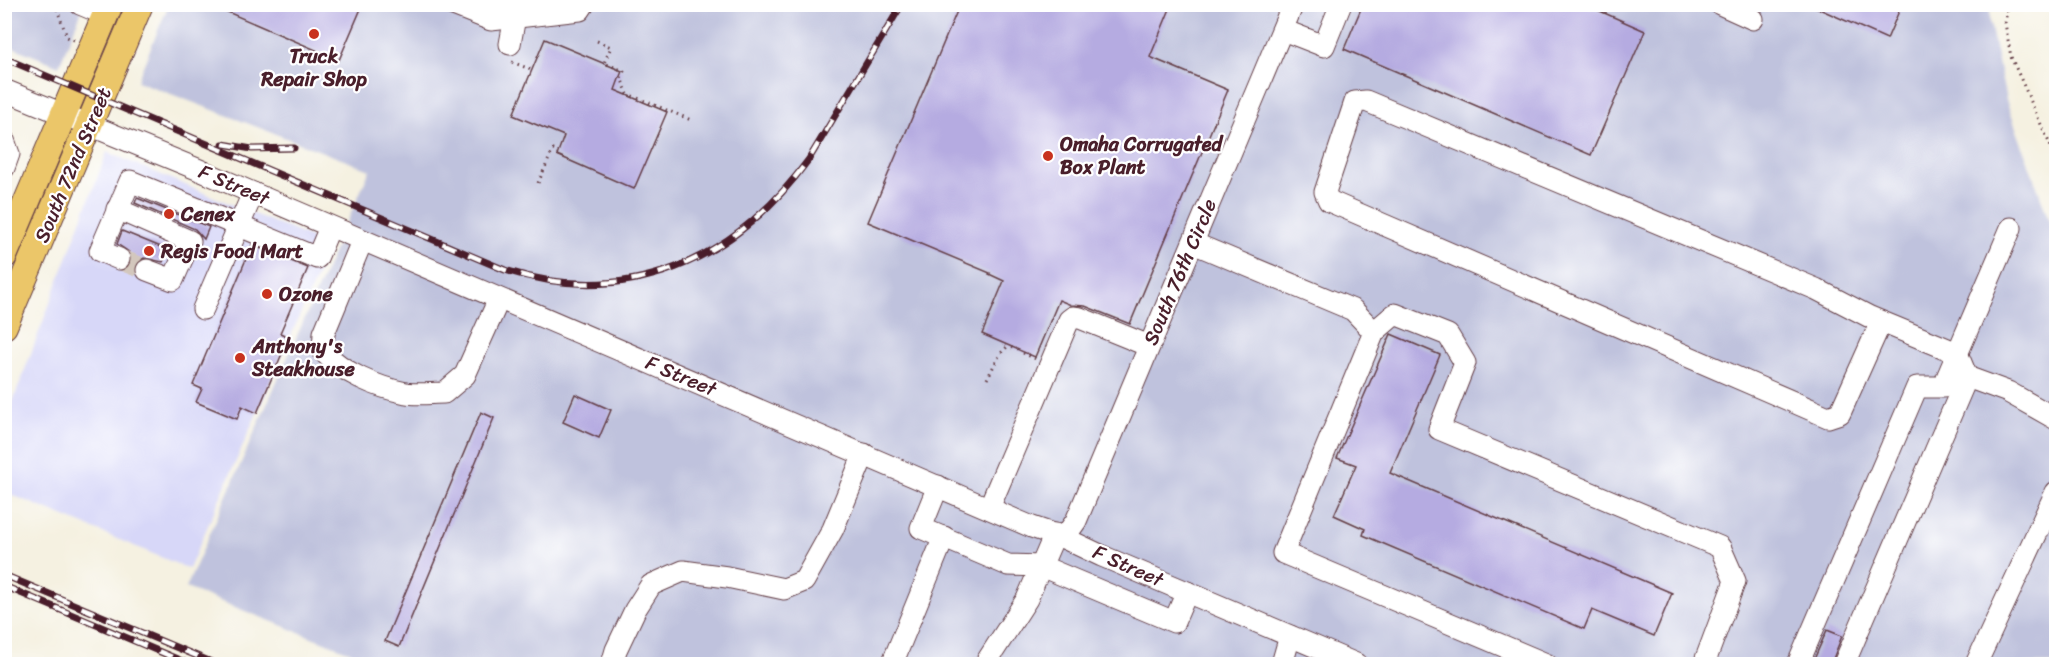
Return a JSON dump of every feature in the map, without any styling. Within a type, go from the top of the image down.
[{"type":"main road","name":"South 72nd Street","points":[[4,326],[140,4]]},
{"type":"main road","name":"South 72nd Street","points":[[4,256],[108,10]]},
{"type":"street","points":[[80,4],[108,10]]},
{"type":"street","points":[[450,4],[491,20],[580,10],[584,4]]},
{"type":"street","name":"South 76th Circle","points":[[985,664],[1027,599],[1041,566],[1059,536],[1076,521],[1293,4]]},
{"type":"street","points":[[1283,30],[1324,46],[1341,4]]},
{"type":"street","points":[[1720,4],[1753,19]]},
{"type":"street","points":[[510,44],[515,17]]},
{"type":"street","name":"F Street","points":[[4,90],[253,193],[1356,664]]},
{"type":"street","points":[[1844,664],[1967,377],[1957,353],[1881,322],[1816,289],[1366,101],[1355,102],[1325,192],[1329,201],[1828,417],[1840,413],[1881,322]]},
{"type":"street","points":[[4,140],[9,154],[4,168]]},
{"type":"street","points":[[120,259],[100,251],[130,181],[318,258],[330,227]]},
{"type":"street","points":[[203,309],[253,193]]},
{"type":"street","points":[[117,209],[190,241],[173,280],[147,270]]},
{"type":"street","points":[[1798,664],[1917,387],[1943,387],[2011,228]]},
{"type":"street","points":[[362,241],[324,333],[323,351],[330,359],[360,378],[407,393],[444,393],[465,375],[499,300]]},
{"type":"street","points":[[1193,243],[1353,310],[1374,332]]},
{"type":"street","points":[[1546,664],[1283,553],[1374,332],[1395,314],[1448,335],[1465,363],[1439,429],[1720,547],[1735,581],[1704,664]]},
{"type":"street","points":[[989,508],[1069,320],[1073,317],[1080,318],[1149,346]]},
{"type":"street","points":[[1967,377],[2008,392],[2056,419]]},
{"type":"street","points":[[612,664],[616,650],[635,610],[651,585],[683,571],[727,577],[784,589],[804,581],[833,529],[864,454]]},
{"type":"street","points":[[938,486],[921,528],[1008,565],[1041,566],[1174,622],[1187,592]]},
{"type":"street","points":[[1976,664],[2056,492]]},
{"type":"street","points":[[892,664],[944,537]]},
{"type":"street","points":[[1282,664],[1290,636]]},
{"type":"path","points":[[2008,4],[2005,23],[2011,57],[2056,158]]},
{"type":"path","points":[[57,9],[67,37],[78,43]]},
{"type":"path","points":[[597,41],[610,47],[604,63],[624,71],[621,78],[628,94],[691,120]]},
{"type":"path","points":[[520,65],[532,70]]},
{"type":"path","points":[[538,183],[553,150],[557,151]]},
{"type":"path","points":[[987,379],[1002,351],[1007,347],[1014,348]]},
{"type":"shaded area","points":[[169,4],[1990,5],[1990,23],[2006,100],[2056,240],[2056,664],[381,664],[186,588],[370,170],[137,81]]},
{"type":"shaded area","points":[[4,5],[84,5],[59,66],[5,44]]},
{"type":"shaded area","points":[[107,152],[330,246],[189,569],[5,492],[4,425]]},
{"type":"building","name":"Truck Repair Shop","points":[[209,4],[329,4],[340,9],[341,4],[363,4],[339,60]]},
{"type":"building","name":"Omaha Corrugated Box Plant","points":[[960,4],[1172,4],[1150,57],[1228,90],[1130,324],[1085,306],[1071,305],[1059,300],[1035,357],[982,334],[1004,281],[868,222]]},
{"type":"building","points":[[1363,4],[1584,4],[1645,31],[1591,155],[1344,49]]},
{"type":"building","points":[[1808,4],[1902,4],[1887,39]]},
{"type":"building","points":[[545,39],[622,71],[615,90],[667,112],[634,189],[557,155],[564,136],[513,115]]},
{"type":"building","points":[[137,198],[209,227],[204,239],[195,229],[135,203]]},
{"type":"building","points":[[122,231],[168,250],[163,262],[144,258],[139,261],[134,271],[128,268],[132,258],[129,252],[117,244]]},
{"type":"building","points":[[252,245],[308,268],[280,333],[289,337],[257,413],[242,406],[237,419],[196,402],[202,389],[193,385]]},
{"type":"building","points":[[1391,334],[1440,355],[1390,473],[1672,593],[1654,636],[1592,610],[1584,629],[1363,535],[1365,529],[1334,515],[1356,465],[1337,458]]},
{"type":"building","points":[[575,394],[611,410],[599,438],[563,422]]},
{"type":"building","points":[[481,412],[494,418],[399,647],[385,641]]},
{"type":"building","points":[[1827,630],[1842,636],[1831,664],[1812,664]]},
{"type":"tunnel","points":[[119,259],[147,270]]},
{"type":"railway","points":[[4,58],[505,270],[550,281],[594,283],[636,279],[675,267],[713,249],[748,225],[780,195],[809,159],[902,4]]},
{"type":"railway","points":[[223,144],[252,149],[294,148]]},
{"type":"railway","points":[[4,575],[216,664]]},
{"type":"railway","points":[[4,586],[189,664]]},
{"type":"place","name":"Truck Repair Shop","points":[[314,34]]},
{"type":"place","name":"Omaha Corrugated Box Plant","points":[[1048,156]]},
{"type":"place","name":"Cenex","points":[[169,214]]},
{"type":"place","name":"Regis Food Mart","points":[[149,251]]},
{"type":"place","name":"Ozone","points":[[267,294]]},
{"type":"place","name":"Anthony's Steakhouse","points":[[240,358]]}]
